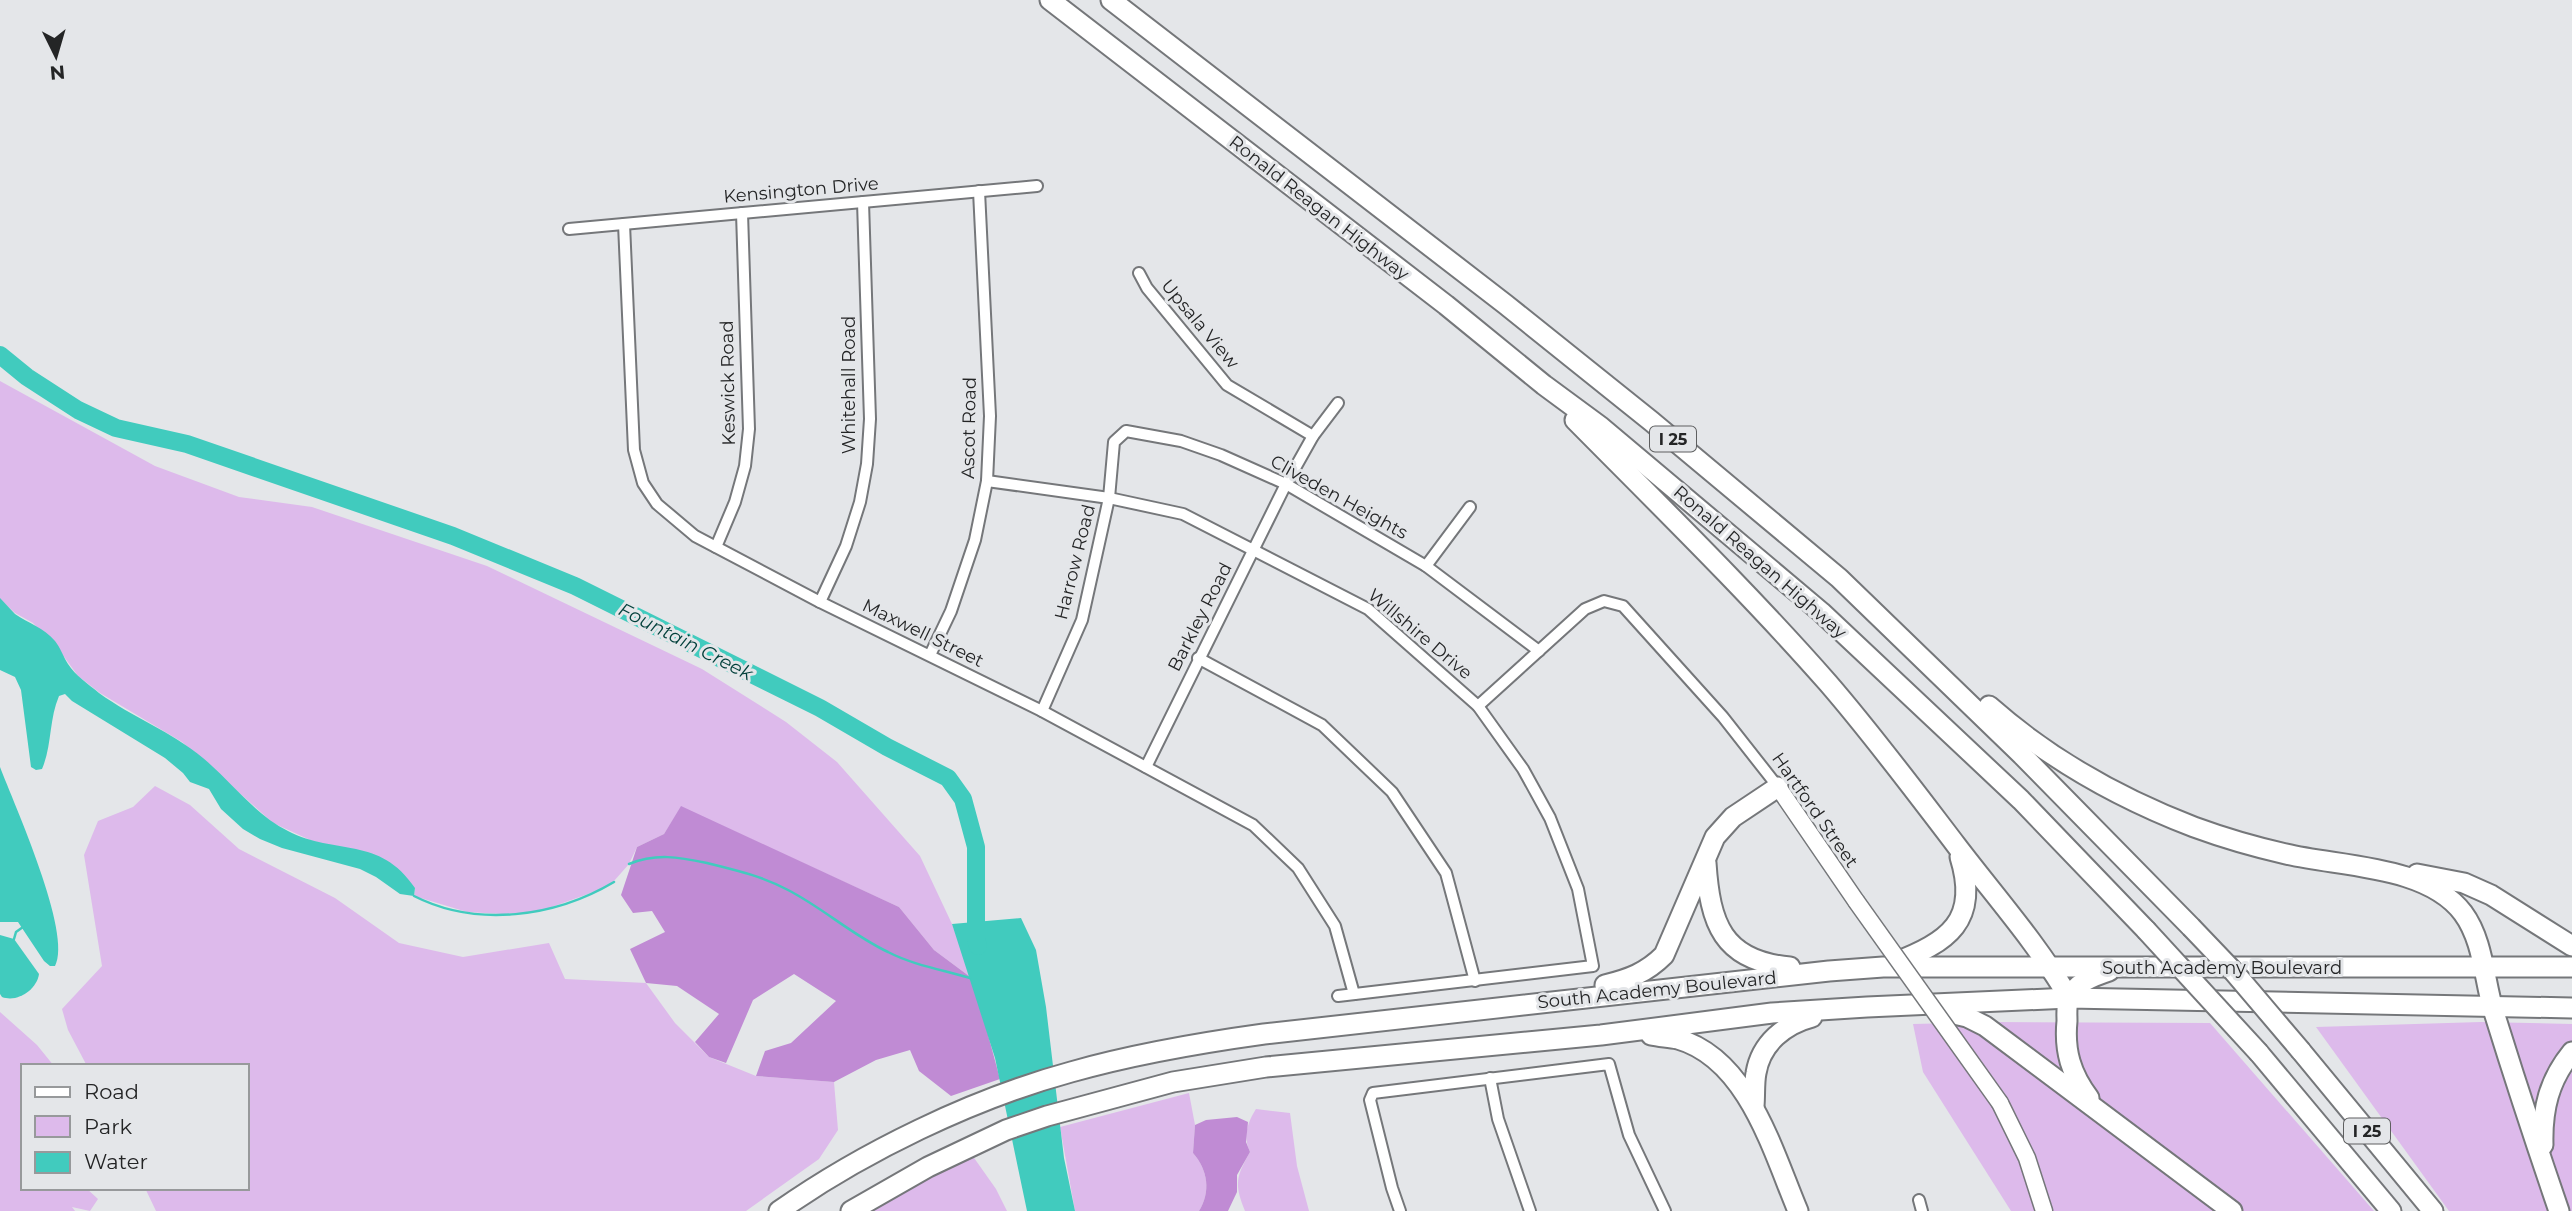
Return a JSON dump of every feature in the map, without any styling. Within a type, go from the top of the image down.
[{"type":"highway","name":"Ronald Reagan Highway","points":[[1051,0],[1601,427],[1821,612],[2021,800],[2146,930],[2259,1053],[2391,1211]]},
{"type":"highway","name":"Ronald Reagan Highway","points":[[1111,0],[1505,304],[1651,421],[1839,578],[2022,755],[2234,972],[2433,1211]]},
{"type":"highway","points":[[1544,385],[1561,406],[1709,556],[1827,682],[1901,771],[2050,966],[2069,998]]},
{"type":"highway","points":[[1892,629],[1941,665],[2020,732],[2050,753],[2137,802],[2194,827],[2287,855],[2419,881],[2451,900],[2470,923],[2492,1006],[2559,1211]]},
{"type":"highway","points":[[1543,1002],[1632,978],[1651,968],[1664,955],[1675,934],[1715,837],[1733,817],[1778,788]]},
{"type":"highway","points":[[1883,967],[1928,950],[1945,938],[1959,920],[1965,900],[1966,877],[1957,846]]},
{"type":"highway","points":[[1706,856],[1708,896],[1713,915],[1731,944],[1757,962],[1829,971]]},
{"type":"highway","points":[[2383,872],[2420,874],[2464,883],[2517,911],[2572,946]]},
{"type":"highway","name":"South Academy Boulevard","points":[[779,1211],[809,1190],[871,1155],[989,1099],[1068,1072],[1154,1052],[1264,1034],[1883,967],[2572,968]]},
{"type":"highway","points":[[2095,1107],[2076,1081],[2067,1057],[2065,1039],[2069,998],[2078,986],[2088,979],[2117,968]]},
{"type":"highway","name":"South Academy Boulevard","points":[[851,1211],[928,1167],[1006,1130],[1047,1116],[1173,1082],[1266,1067],[1601,1035],[1772,1013],[1867,1007],[2069,998],[2572,1008]]},
{"type":"highway","points":[[1908,1006],[1967,1017],[1985,1026],[2232,1211]]},
{"type":"highway","points":[[1754,1106],[1756,1071],[1766,1048],[1776,1035],[1802,1020],[1867,1007]]},
{"type":"highway","points":[[1601,1035],[1646,1035],[1679,1040],[1706,1053],[1731,1076],[1754,1106],[1798,1211]]},
{"type":"highway","points":[[2543,1164],[2544,1108],[2554,1079],[2572,1052]]},
{"type":"street","name":"Kensington Drive","points":[[569,229],[1037,186]]},
{"type":"street","name":"Ascot Road","points":[[930,655],[951,611],[975,540],[987,481],[990,416],[979,191]]},
{"type":"street","name":"Whitehall Road","points":[[820,602],[846,546],[860,502],[867,464],[870,419],[863,202]]},
{"type":"street","name":"Keswick Road","points":[[716,547],[735,502],[745,466],[749,429],[742,214]]},
{"type":"street","name":"Maxwell Street","points":[[624,224],[634,450],[643,483],[657,504],[679,525],[716,547],[820,602],[1042,711],[1254,825],[1298,869],[1335,926],[1354,994]]},
{"type":"street","name":"Upsala View","points":[[1139,273],[1147,288],[1227,385],[1313,436]]},
{"type":"street","name":"Barkley Road","points":[[1146,767],[1286,484],[1313,436],[1338,403]]},
{"type":"street","name":"Cliveden Heights","points":[[1109,498],[1114,442],[1126,431],[1181,441],[1221,455],[1286,484],[1426,566],[1539,651]]},
{"type":"street","name":"Willshire Drive","points":[[987,481],[1109,498],[1183,514],[1368,609],[1478,706],[1523,769],[1550,818],[1578,889],[1593,966],[1475,981]]},
{"type":"street","name":"Harrow Road","points":[[1042,711],[1082,620],[1109,498]]},
{"type":"street","points":[[1426,566],[1469,507]]},
{"type":"street","name":"Hartford Street","points":[[1478,706],[1585,610],[1604,601],[1623,606],[1723,717],[1778,788],[2000,1103],[2027,1158],[2044,1211]]},
{"type":"street","points":[[1198,658],[1322,725],[1392,792],[1446,873],[1475,981],[1338,996]]},
{"type":"street","points":[[1401,1211],[1392,1188],[1370,1100],[1373,1093],[1609,1064],[1629,1135],[1665,1211]]},
{"type":"street","points":[[1490,1078],[1497,1119],[1530,1211]]},
{"type":"green space","points":[[0,381],[155,466],[239,497],[312,507],[487,566],[702,669],[786,722],[837,762],[920,856],[952,924],[973,979],[934,950],[899,907],[681,807],[664,834],[637,847],[629,864],[614,881],[599,890],[538,912],[503,914],[467,912],[414,896],[415,888],[273,823],[182,742],[100,693],[78,676],[33,623],[15,613],[0,599]]},
{"type":"green space","points":[[155,786],[190,805],[239,849],[335,898],[399,943],[463,957],[549,943],[565,979],[646,983],[675,1023],[709,1057],[756,1076],[834,1082],[838,1130],[819,1159],[746,1211],[156,1211],[146,1190],[248,1190],[248,1064],[86,1064],[68,1030],[62,1009],[102,966],[84,855],[98,821],[133,807]]},
{"type":"green space","points":[[0,1012],[37,1045],[52,1064],[21,1064],[21,1190],[88,1190],[98,1199],[90,1211],[72,1207],[75,1211],[0,1211]]},
{"type":"green space","points":[[2481,1022],[2572,1024],[2572,1211],[2449,1211],[2316,1027]]},
{"type":"green space","points":[[2210,1023],[2374,1211],[2011,1211],[1923,1072],[1913,1024]]},
{"type":"green space","points":[[1189,1093],[1195,1125],[1193,1153],[1202,1167],[1206,1181],[1205,1196],[1199,1211],[1075,1211],[1060,1127]]},
{"type":"green space","points":[[1256,1109],[1290,1113],[1297,1166],[1309,1211],[1245,1211],[1238,1181],[1250,1152],[1247,1130]]},
{"type":"green space","points":[[972,1155],[996,1189],[1007,1211],[861,1211]]},
{"type":"shaded area","points":[[681,806],[899,907],[934,950],[973,979],[1000,1079],[951,1096],[919,1071],[910,1050],[876,1060],[834,1082],[756,1076],[765,1051],[791,1043],[836,1001],[794,974],[753,1000],[726,1063],[709,1057],[695,1042],[719,1014],[677,986],[646,983],[630,949],[665,932],[652,911],[633,913],[621,895],[637,847],[664,834]]},
{"type":"shaded area","points":[[1237,1117],[1248,1122],[1246,1142],[1250,1152],[1237,1175],[1237,1192],[1228,1211],[1199,1211],[1205,1196],[1206,1181],[1202,1167],[1193,1153],[1195,1125],[1206,1120]]},
{"type":"water","points":[[0,598],[15,614],[51,636],[71,668],[86,683],[112,702],[191,749],[214,767],[264,816],[288,831],[306,838],[372,853],[387,860],[401,871],[415,888],[414,896],[400,894],[360,869],[282,848],[260,839],[243,829],[221,809],[209,789],[190,782],[165,758],[72,701],[65,694],[59,696],[56,705],[42,769],[31,767],[21,690],[15,677],[0,670]]},
{"type":"water","points":[[0,767],[40,868],[49,899],[56,927],[58,950],[55,966],[44,961],[18,922],[0,922]]},
{"type":"water","points":[[1021,918],[1036,950],[1046,1007],[1064,1158],[1075,1211],[1027,1211],[995,1058],[952,924]]},
{"type":"water","points":[[0,935],[14,939],[39,974],[31,989],[14,998],[2,997],[0,994]]},
{"type":"waterway","name":"Fountain Creek","points":[[0,355],[27,377],[78,410],[116,428],[187,444],[453,536],[575,586],[820,708],[948,778],[963,799],[976,847],[978,946]]},
{"type":"waterway","points":[[629,864],[649,858],[677,858],[758,877],[801,897],[862,938],[898,957],[970,978]]},
{"type":"waterway","points":[[414,896],[438,906],[464,912],[516,914],[567,903],[614,882]]},
{"type":"waterway","points":[[14,939],[16,932],[23,927]]}]
